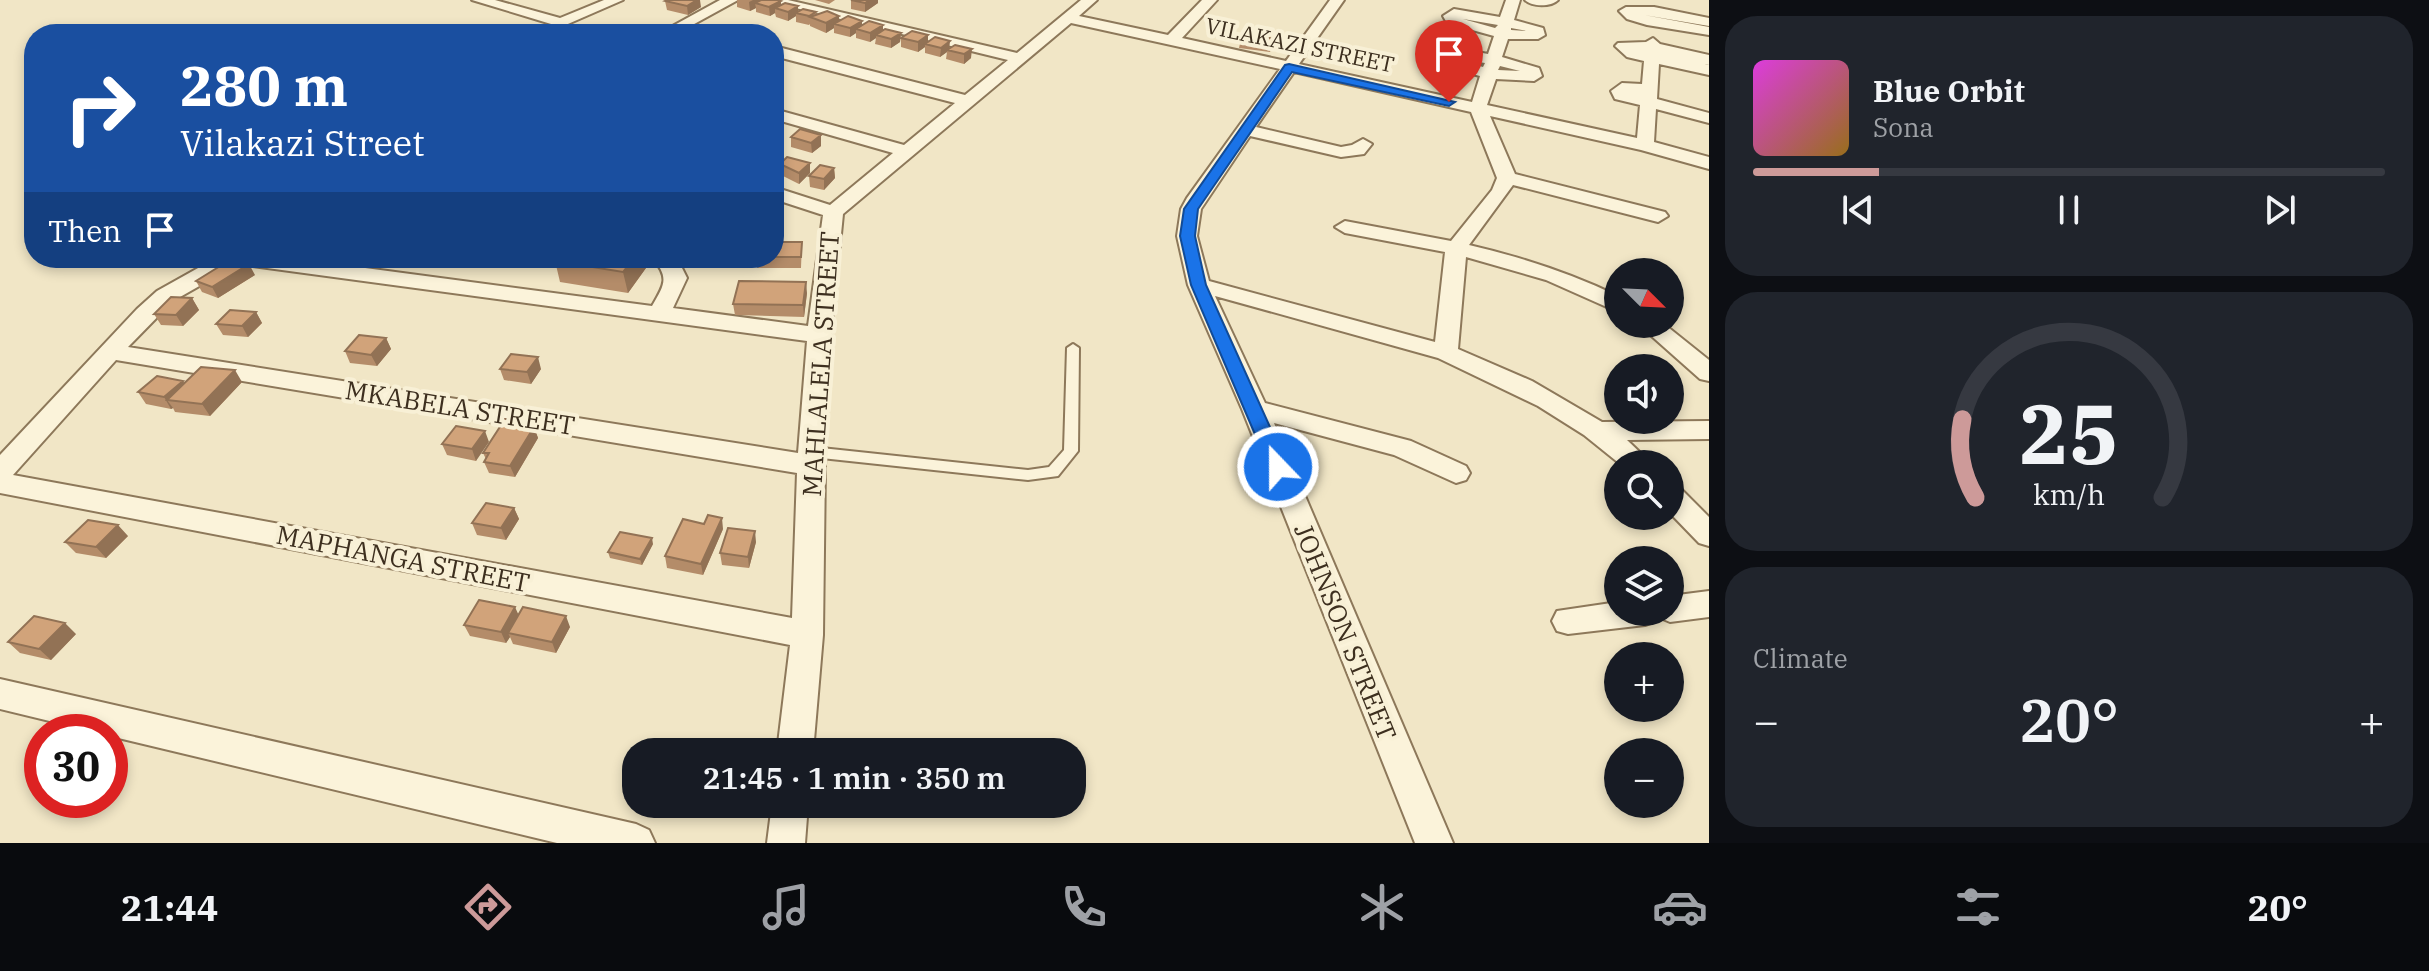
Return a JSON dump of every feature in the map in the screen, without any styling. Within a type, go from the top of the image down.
[{"type":"street","points":[[492,1],[561,23],[616,0]]},
{"type":"street","points":[[684,24],[731,0]]},
{"type":"street","points":[[770,0],[1019,58]]},
{"type":"street","name":"MAHLALELA STREET","points":[[796,738],[807,635],[819,335],[833,212],[965,100],[1090,0]]},
{"type":"street","points":[[1171,41],[1210,0]]},
{"type":"street","name":"JOHNSON STREET","points":[[1337,0],[1191,209],[1187,236],[1199,285],[1255,409],[1434,843]]},
{"type":"street","points":[[1446,353],[1456,248],[1501,191],[1507,178],[1478,108],[1513,0]]},
{"type":"street","points":[[1532,0],[1551,0]]},
{"type":"street","points":[[1654,11],[1709,22]]},
{"type":"street","points":[[1654,11],[1709,31]]},
{"type":"street","points":[[1645,145],[1654,11]]},
{"type":"street","name":"VILAKAZI STREET","points":[[1068,18],[1645,145],[1709,163]]},
{"type":"street","points":[[1652,53],[1709,60]]},
{"type":"street","points":[[1652,53],[1709,70]]},
{"type":"street","points":[[784,54],[965,100]]},
{"type":"street","points":[[1648,96],[1709,110]]},
{"type":"street","points":[[1648,96],[1709,118]]},
{"type":"street","points":[[784,117],[906,151]]},
{"type":"street","points":[[1246,130],[1341,152],[1358,150],[1363,144]]},
{"type":"street","points":[[1507,178],[1658,216]]},
{"type":"street","points":[[784,196],[833,212]]},
{"type":"street","points":[[1345,227],[1456,248],[1569,283],[1604,299]]},
{"type":"street","points":[[0,472],[108,351],[165,296],[214,268]]},
{"type":"street","points":[[316,268],[819,335]]},
{"type":"street","points":[[659,314],[676,277],[674,268]]},
{"type":"street","points":[[1199,285],[1446,353],[1534,391],[1601,431],[1622,450]]},
{"type":"street","points":[[1667,338],[1709,373]]},
{"type":"street","name":"MKABELA STREET","points":[[108,351],[812,458]]},
{"type":"street","points":[[1255,409],[1402,448],[1456,473]]},
{"type":"street","points":[[1601,431],[1709,430]]},
{"type":"street","name":"MAPHANGA STREET","points":[[0,483],[807,635]]},
{"type":"street","points":[[1684,509],[1709,535]]},
{"type":"street","points":[[1684,607],[1709,604]]},
{"type":"street","points":[[1568,621],[1604,617]]},
{"type":"street","points":[[0,694],[636,843]]},
{"type":"street","points":[[786,843],[789,818]]},
{"type":"lane","points":[[812,458],[1028,475],[1053,472],[1071,451],[1073,348]]},
{"type":"building","points":[[667,0],[697,0],[687,6]]},
{"type":"building","points":[[761,0],[781,1],[769,7],[755,3]]},
{"type":"building","points":[[785,3],[798,6],[788,12],[775,8]]},
{"type":"building","points":[[803,9],[816,12],[809,16],[796,13]]},
{"type":"building","points":[[827,11],[839,16],[826,23],[810,17]]},
{"type":"building","points":[[848,16],[862,21],[850,28],[834,24]]},
{"type":"building","points":[[869,21],[883,25],[870,33],[856,29]]},
{"type":"building","points":[[885,29],[901,33],[891,39],[876,35]]},
{"type":"building","points":[[912,31],[928,35],[918,42],[901,38]]},
{"type":"building","points":[[1245,33],[1275,39],[1273,43],[1241,39]]},
{"type":"building","points":[[935,37],[950,41],[941,48],[925,44]]},
{"type":"building","points":[[955,45],[972,49],[964,54],[947,50]]},
{"type":"building","points":[[800,129],[821,135],[811,143],[791,137]]},
{"type":"building","points":[[787,157],[810,163],[799,173],[784,166]]},
{"type":"building","points":[[820,165],[834,168],[824,179],[809,176]]},
{"type":"building","points":[[784,242],[802,242],[801,257],[784,257]]},
{"type":"building","points":[[217,268],[243,268],[212,287],[196,281]]},
{"type":"building","points":[[598,268],[626,268],[623,272]]},
{"type":"building","points":[[739,281],[806,282],[803,305],[733,304]]},
{"type":"building","points":[[171,297],[192,298],[176,315],[154,314]]},
{"type":"building","points":[[230,310],[256,312],[242,326],[216,324]]},
{"type":"building","points":[[359,335],[386,338],[371,355],[345,351]]},
{"type":"building","points":[[511,354],[538,357],[527,372],[500,369]]},
{"type":"building","points":[[201,367],[235,370],[202,404],[167,400]]},
{"type":"building","points":[[157,376],[183,381],[164,397],[138,392]]},
{"type":"building","points":[[505,419],[519,420],[516,425],[534,427],[510,466],[484,462],[489,453],[483,453]]},
{"type":"building","points":[[456,426],[485,431],[472,449],[442,444]]},
{"type":"building","points":[[486,503],[514,508],[501,528],[472,523]]},
{"type":"building","points":[[708,515],[722,518],[701,564],[665,556],[683,519],[704,524]]},
{"type":"building","points":[[88,520],[118,525],[96,547],[65,542]]},
{"type":"building","points":[[728,528],[755,531],[748,557],[720,553]]},
{"type":"building","points":[[620,532],[652,538],[640,559],[608,552]]},
{"type":"building","points":[[479,600],[515,607],[501,632],[464,625]]},
{"type":"building","points":[[523,607],[566,616],[552,642],[508,633]]},
{"type":"building","points":[[34,616],[65,623],[39,649],[8,642]]},
{"type":"route","points":[[1278,467],[1199,285],[1187,236],[1191,209],[1289,68],[1449,102]]}]
